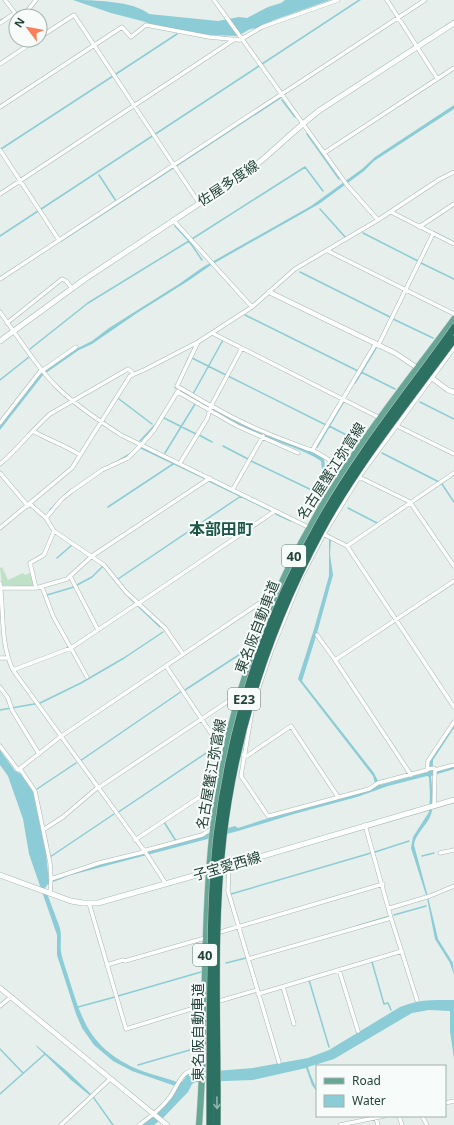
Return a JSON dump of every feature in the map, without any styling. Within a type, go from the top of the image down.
[{"type":"highway","name":"東名阪自動車道","points":[[210,1125],[211,924],[217,837],[224,789],[244,701],[274,614],[316,527],[365,450],[454,328]]},
{"type":"highway","name":"東名阪自動車道","points":[[217,1125],[218,925],[220,871],[230,790],[250,703],[263,662],[281,616],[298,577],[322,530],[345,491],[371,453],[454,340]]},
{"type":"main road","name":"佐屋多度線","points":[[0,341],[72,288],[198,203],[250,170],[302,123],[320,110],[418,48],[454,23]]},
{"type":"main road","name":"名古屋蟹江弥富線","points":[[199,1125],[203,1084],[205,937],[208,871],[212,829],[219,784],[238,696],[260,634],[287,571],[309,528],[344,469],[454,319]]},
{"type":"main road","name":"子宝愛西線","points":[[0,875],[71,901],[98,903],[114,900],[208,871],[454,800]]},
{"type":"street","points":[[5,0],[12,8]]},
{"type":"street","points":[[30,8],[36,0]]},
{"type":"street","points":[[214,0],[344,181],[378,220]]},
{"type":"street","points":[[0,107],[122,27],[131,37],[146,25],[209,37],[240,40],[241,38],[262,27],[338,0]]},
{"type":"street","points":[[386,0],[437,78]]},
{"type":"street","points":[[0,279],[425,0]]},
{"type":"street","points":[[48,32],[74,15],[198,203]]},
{"type":"street","points":[[0,194],[235,39]]},
{"type":"street","points":[[0,64],[23,48]]},
{"type":"street","points":[[324,153],[454,68]]},
{"type":"street","points":[[0,150],[59,240]]},
{"type":"street","points":[[0,528],[72,468],[130,376],[198,342],[252,307],[296,269],[328,251],[391,212],[440,179],[454,172]]},
{"type":"street","points":[[419,227],[454,204]]},
{"type":"street","points":[[391,212],[454,244]]},
{"type":"street","points":[[173,220],[252,307]]},
{"type":"street","points":[[313,449],[377,345],[433,234]]},
{"type":"street","points":[[328,251],[454,314]]},
{"type":"street","points":[[7,323],[62,280],[66,281],[72,288]]},
{"type":"street","points":[[269,292],[395,353],[448,390],[454,392]]},
{"type":"street","points":[[0,312],[44,371],[60,389],[101,422],[122,435],[347,546],[454,707]]},
{"type":"street","points":[[212,333],[454,454]]},
{"type":"street","points":[[46,518],[62,499],[72,491],[102,470],[128,458],[142,444],[154,430],[179,390],[177,386],[198,342]]},
{"type":"street","points":[[0,423],[44,371],[76,347]]},
{"type":"street","points":[[180,464],[207,419],[211,408],[242,348]]},
{"type":"street","points":[[454,348],[359,477],[324,534],[302,576],[271,652],[254,705],[243,755],[241,776],[268,816],[369,789],[378,783],[428,769],[454,765]]},
{"type":"street","points":[[0,464],[11,455],[50,414],[128,368],[133,375]]},
{"type":"street","points":[[179,390],[298,453]]},
{"type":"street","points":[[33,431],[80,455]]},
{"type":"street","points":[[263,435],[308,449],[313,449],[328,461],[410,502],[454,566]]},
{"type":"street","points":[[233,489],[263,435]]},
{"type":"street","points":[[0,472],[29,505],[46,518],[54,531],[104,565],[126,592],[165,628],[183,654]]},
{"type":"street","points":[[347,546],[454,473]]},
{"type":"street","points":[[0,588],[36,588],[67,579],[92,556],[210,478]]},
{"type":"street","points":[[12,670],[71,648],[276,511]]},
{"type":"street","points":[[36,588],[30,563],[44,555],[54,531]]},
{"type":"street","points":[[70,576],[98,630]]},
{"type":"street","points":[[335,660],[454,581]]},
{"type":"street","points":[[0,583],[3,633],[7,658],[12,670],[148,856],[166,884]]},
{"type":"street","points":[[42,587],[53,616],[87,677]]},
{"type":"street","points":[[0,746],[2,752],[18,770],[60,737],[279,590]]},
{"type":"street","points":[[317,635],[411,774]]},
{"type":"street","points":[[0,658],[7,658]]},
{"type":"street","points":[[166,666],[221,748],[225,751]]},
{"type":"street","points":[[0,687],[8,698],[12,708],[39,754]]},
{"type":"street","points":[[43,830],[69,812],[97,788],[238,696]]},
{"type":"street","points":[[428,769],[428,761],[454,722]]},
{"type":"street","points":[[243,755],[247,756],[291,726],[338,797]]},
{"type":"street","points":[[20,768],[35,791],[48,851],[51,881],[49,893]]},
{"type":"street","points":[[431,806],[435,775],[434,769]]},
{"type":"street","points":[[135,840],[219,784]]},
{"type":"street","points":[[365,825],[390,908],[391,918],[417,1000]]},
{"type":"street","points":[[51,881],[99,863],[202,835],[212,829]]},
{"type":"street","points":[[440,853],[454,850]]},
{"type":"street","points":[[229,866],[228,891],[279,1062]]},
{"type":"street","points":[[107,965],[123,960],[125,961],[382,884]]},
{"type":"street","points":[[390,908],[454,886]]},
{"type":"street","points":[[89,903],[126,1029],[205,1005],[283,987],[402,952]]},
{"type":"street","points":[[248,959],[391,918]]},
{"type":"street","points":[[339,970],[358,1031]]},
{"type":"street","points":[[283,987],[294,1024]]},
{"type":"street","points":[[0,988],[167,1125]]},
{"type":"street","points":[[0,1006],[11,997]]},
{"type":"street","points":[[139,1125],[154,1114],[164,1104],[186,1073],[203,1068]]},
{"type":"street","points":[[61,1125],[110,1079]]},
{"type":"street","points":[[340,1125],[353,1124],[380,1117]]},
{"type":"street","points":[[376,1118],[378,1125]]},
{"type":"green space","points":[[2,567],[8,580],[23,573],[25,575],[30,573],[34,585],[32,587],[2,585],[0,568]]},
{"type":"water","points":[[73,0],[113,2],[134,6],[149,14],[218,21],[239,17],[247,18],[285,0],[330,0],[274,20],[258,28],[250,29],[238,36],[210,35],[157,26]]},
{"type":"water","points":[[358,0],[361,0],[0,237],[0,235]]},
{"type":"water","points":[[454,105],[454,109],[374,161],[364,171],[319,204],[211,265],[43,375],[0,430],[0,426],[41,374],[76,349],[92,341],[109,328],[203,267],[311,206],[362,169],[375,157]]},
{"type":"water","points":[[173,387],[263,434],[314,452],[324,459],[327,489],[324,487],[321,461],[300,450],[250,431]]},
{"type":"water","points":[[329,539],[331,539],[330,554],[333,575],[302,681],[374,773],[380,785],[428,772],[428,763],[454,723],[454,728],[433,760],[433,771],[454,766],[454,769],[431,776],[433,797],[432,813],[418,834],[414,845],[438,939],[453,963],[454,975],[450,963],[435,939],[427,898],[411,848],[413,837],[429,812],[429,777],[427,776],[388,786],[357,797],[238,831],[71,875],[48,884],[45,888],[60,928],[62,956],[78,1007],[88,1029],[95,1039],[113,1056],[125,1063],[150,1074],[177,1082],[182,1082],[187,1075],[191,1073],[253,1068],[308,1058],[329,1050],[400,1007],[420,1001],[454,1000],[454,1059],[450,1031],[450,1011],[429,1010],[412,1013],[334,1059],[308,1067],[316,1091],[312,1085],[306,1068],[253,1080],[196,1082],[192,1084],[188,1092],[163,1118],[154,1125],[142,1125],[162,1108],[178,1087],[132,1071],[113,1061],[94,1045],[82,1028],[57,955],[57,935],[29,854],[23,819],[8,776],[0,765],[0,750],[15,771],[23,775],[33,792],[46,854],[49,881],[79,870],[204,836],[235,826],[238,828],[376,787],[373,776],[298,679],[329,576]]},
{"type":"water","points":[[36,1045],[94,1097],[114,1125],[112,1125],[93,1098],[71,1080]]},
{"type":"waterway","points":[[116,74],[177,34]]},
{"type":"waterway","points":[[1,149],[113,76]]},
{"type":"waterway","points":[[176,166],[280,98]]},
{"type":"waterway","points":[[282,100],[295,117]]},
{"type":"waterway","points":[[307,134],[339,179]]},
{"type":"waterway","points":[[192,239],[305,167],[323,191]]},
{"type":"waterway","points":[[61,241],[173,168]]},
{"type":"waterway","points":[[99,175],[116,201]]},
{"type":"waterway","points":[[320,209],[346,238]]},
{"type":"waterway","points":[[175,226],[189,241],[202,260]]},
{"type":"waterway","points":[[434,232],[454,242]]},
{"type":"waterway","points":[[363,233],[418,261]]},
{"type":"waterway","points":[[30,349],[88,303],[189,241]]},
{"type":"waterway","points":[[421,263],[454,279]]},
{"type":"waterway","points":[[300,272],[390,317]]},
{"type":"waterway","points":[[245,315],[358,371]]},
{"type":"waterway","points":[[393,319],[433,338]]},
{"type":"waterway","points":[[193,394],[223,340]]},
{"type":"waterway","points":[[355,383],[376,348]]},
{"type":"waterway","points":[[0,380],[29,357]]},
{"type":"waterway","points":[[175,388],[189,357]]},
{"type":"waterway","points":[[192,358],[226,375]]},
{"type":"waterway","points":[[361,372],[395,389]]},
{"type":"waterway","points":[[228,376],[326,425]]},
{"type":"waterway","points":[[119,399],[152,424]]},
{"type":"waterway","points":[[317,447],[344,401]]},
{"type":"waterway","points":[[420,402],[454,419]]},
{"type":"waterway","points":[[165,453],[195,404]]},
{"type":"waterway","points":[[164,418],[196,434]]},
{"type":"waterway","points":[[140,441],[155,425]]},
{"type":"waterway","points":[[329,426],[358,441]]},
{"type":"waterway","points":[[199,435],[212,442]]},
{"type":"waterway","points":[[223,446],[248,459]]},
{"type":"waterway","points":[[141,448],[204,478]]},
{"type":"waterway","points":[[382,453],[439,482]]},
{"type":"waterway","points":[[118,461],[130,454]]},
{"type":"waterway","points":[[251,461],[320,494]]},
{"type":"waterway","points":[[108,507],[173,464]]},
{"type":"waterway","points":[[209,481],[271,511]]},
{"type":"waterway","points":[[442,484],[454,502]]},
{"type":"waterway","points":[[67,493],[77,486]]},
{"type":"waterway","points":[[118,579],[241,496]]},
{"type":"waterway","points":[[50,510],[56,504]]},
{"type":"waterway","points":[[348,508],[377,523]]},
{"type":"waterway","points":[[276,514],[291,521]]},
{"type":"waterway","points":[[57,558],[72,545]]},
{"type":"waterway","points":[[77,585],[92,577],[103,566]]},
{"type":"waterway","points":[[47,595],[74,587]]},
{"type":"waterway","points":[[129,597],[135,603]]},
{"type":"waterway","points":[[138,606],[160,627]]},
{"type":"waterway","points":[[0,710],[40,703],[81,683],[124,658],[163,632]]},
{"type":"waterway","points":[[185,690],[251,647]]},
{"type":"waterway","points":[[80,761],[182,691]]},
{"type":"waterway","points":[[117,813],[218,745]]},
{"type":"waterway","points":[[37,789],[76,763]]},
{"type":"waterway","points":[[50,857],[114,814]]},
{"type":"waterway","points":[[164,822],[176,841]]},
{"type":"waterway","points":[[375,852],[409,841]]},
{"type":"waterway","points":[[231,894],[371,853]]},
{"type":"waterway","points":[[422,856],[434,853]]},
{"type":"waterway","points":[[394,915],[426,906]]},
{"type":"waterway","points":[[357,926],[390,916]]},
{"type":"waterway","points":[[226,963],[246,958]]},
{"type":"waterway","points":[[372,962],[384,1004],[388,1003],[391,1010]]},
{"type":"waterway","points":[[118,996],[201,972]]},
{"type":"waterway","points":[[309,980],[329,1047]]},
{"type":"waterway","points":[[78,1007],[115,997]]},
{"type":"waterway","points":[[138,1065],[200,1047]]},
{"type":"waterway","points":[[0,1049],[23,1073]]},
{"type":"waterway","points":[[0,1094],[45,1054]]},
{"type":"district","name":"本部田町","points":[[221,529]]}]
